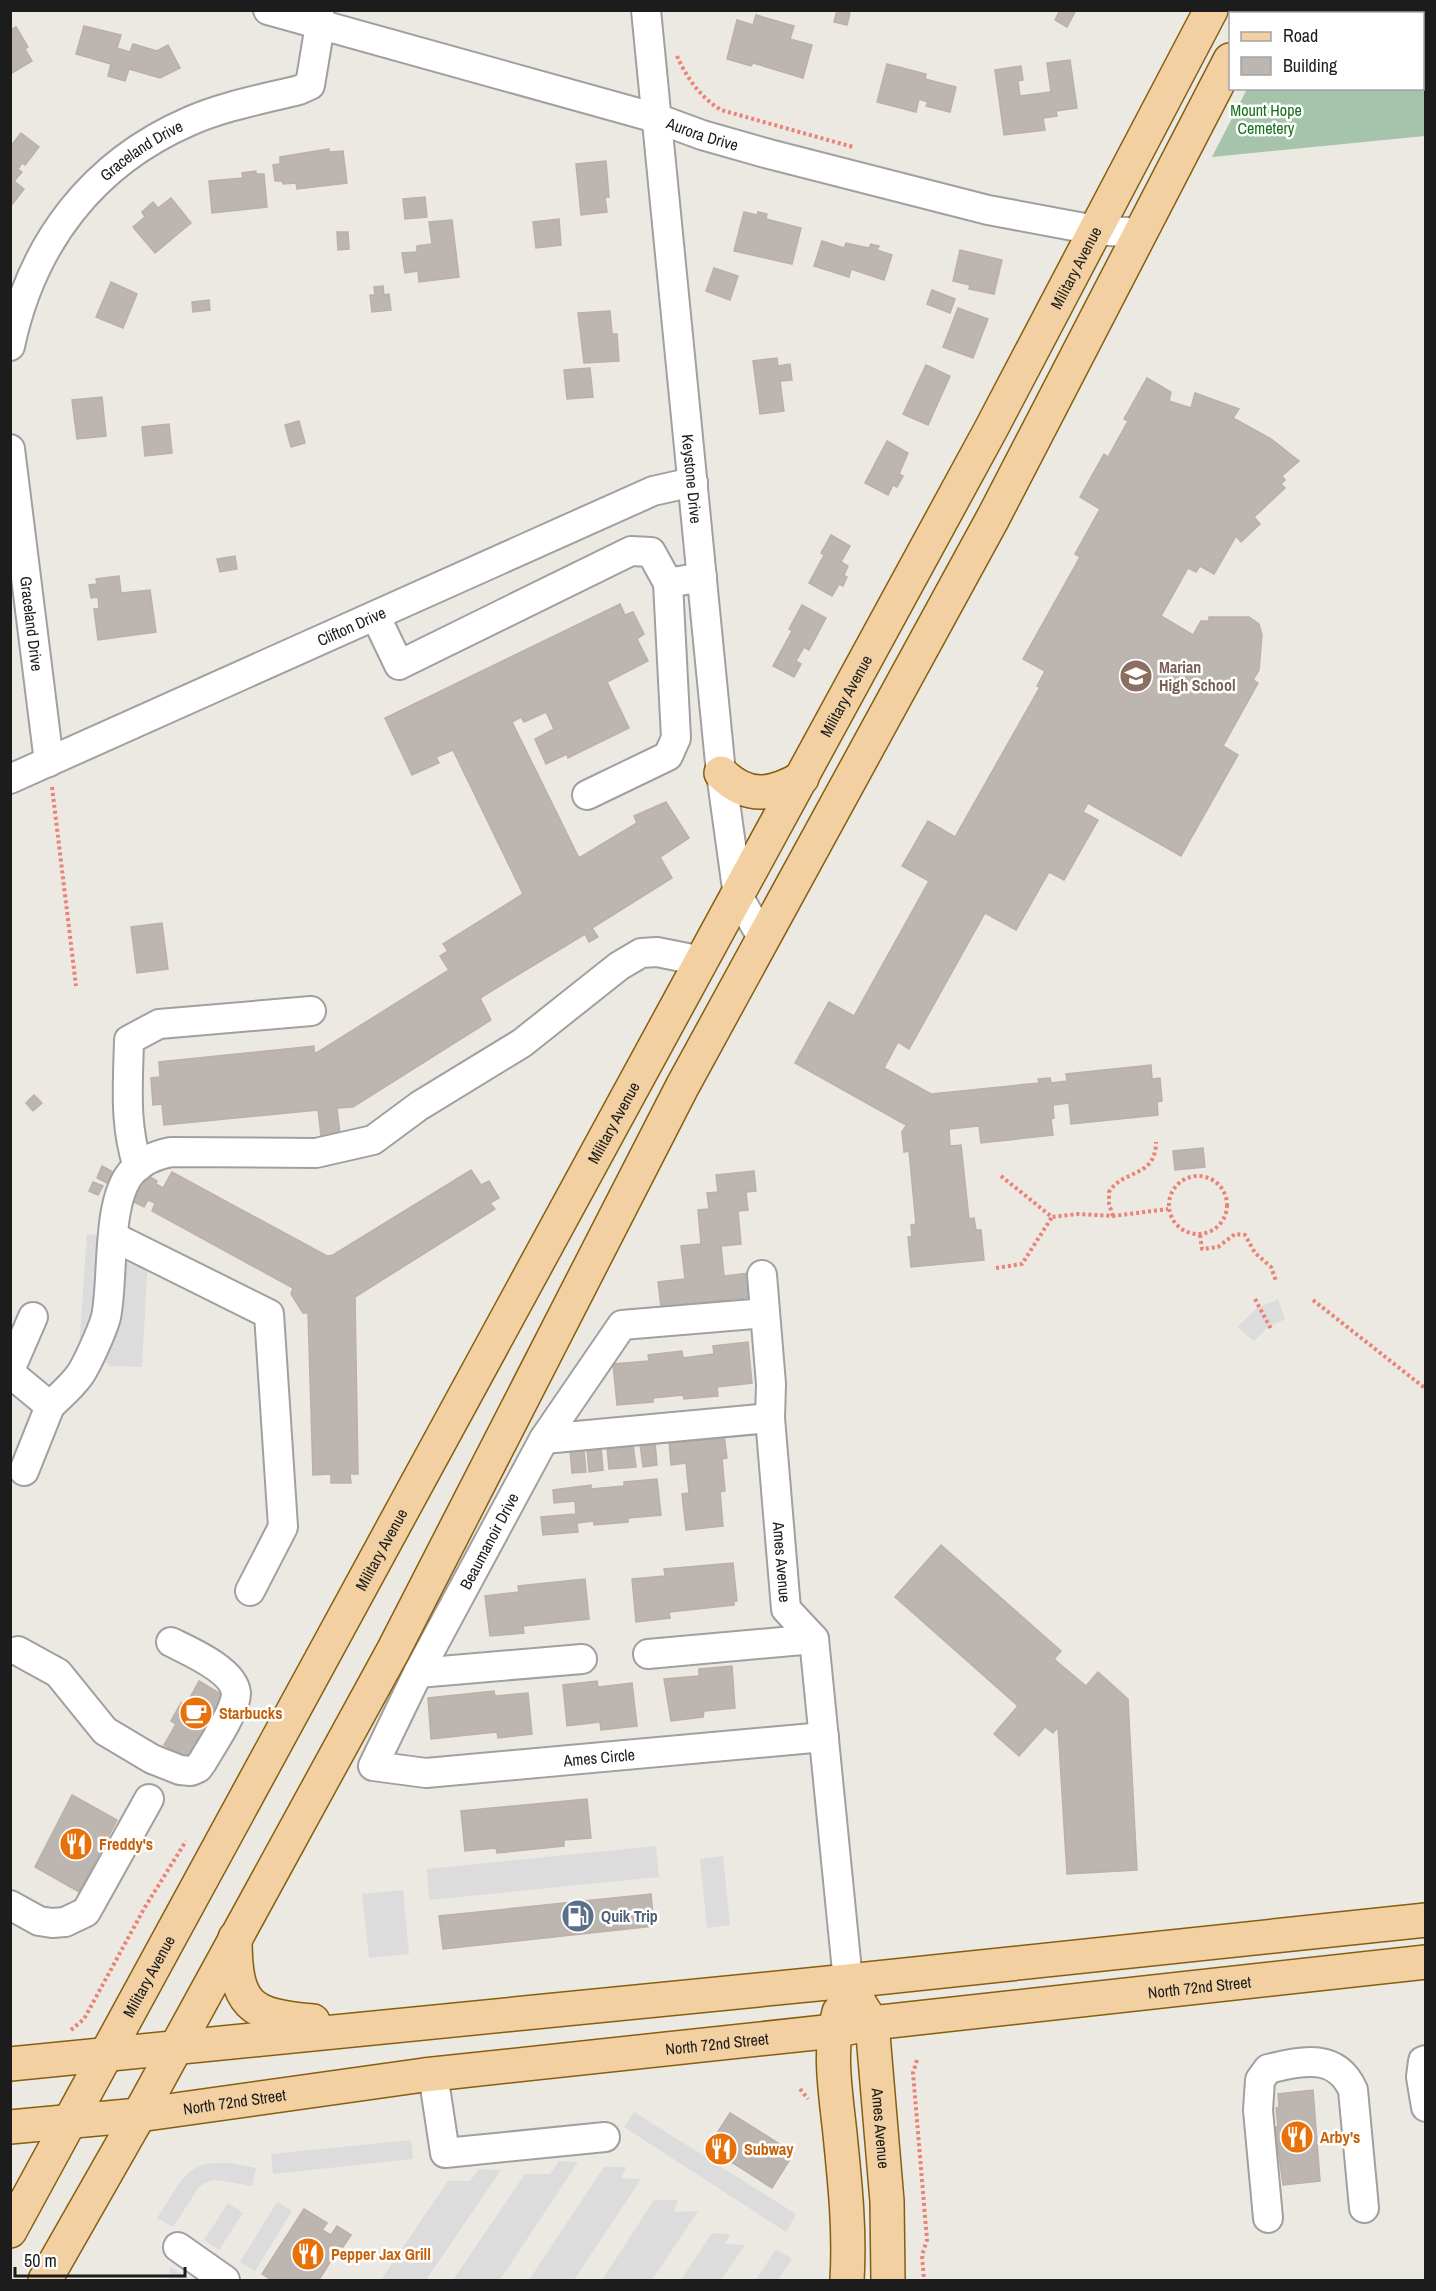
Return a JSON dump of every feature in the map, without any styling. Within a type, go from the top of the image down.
[{"type":"main road","name":"Military Avenue","points":[[10,2231],[72,2121],[106,2054],[991,429],[1211,10]]},
{"type":"main road","points":[[45,2280],[139,2115],[393,1650],[682,1086],[993,518],[1229,62]]},
{"type":"main road","points":[[721,773],[739,787],[766,793],[782,789],[802,778]]},
{"type":"main road","points":[[10,2064],[848,1981],[1425,1920]]},
{"type":"main road","points":[[235,1938],[235,1965],[238,1982],[254,2008],[283,2019],[390,2027]]},
{"type":"main road","name":"North 72nd Street","points":[[10,2127],[139,2115],[433,2074],[834,2031],[872,2023],[1425,1962]]},
{"type":"main road","name":"Ames Avenue","points":[[848,1981],[872,2023],[887,2201],[888,2280]]},
{"type":"main road","name":"Ames Avenue","points":[[848,1981],[834,2031],[836,2091],[848,2218],[848,2280]]},
{"type":"street","name":"Aurora Drive","points":[[268,10],[320,18],[769,154],[988,210],[1095,230],[1140,233]]},
{"type":"street","name":"Keystone Drive","points":[[646,10],[721,773],[738,896],[763,939]]},
{"type":"street","name":"Graceland Drive","points":[[10,346],[25,292],[44,249],[68,214],[95,183],[129,154],[160,135],[192,120],[300,90],[310,85],[320,18]]},
{"type":"street","name":"Graceland Drive","points":[[10,449],[49,762]]},
{"type":"street","name":"Clifton Drive","points":[[10,779],[653,491],[693,482]]},
{"type":"street","points":[[376,617],[399,665],[631,551],[651,552],[668,583],[676,738],[668,756],[587,795]]},
{"type":"street","points":[[668,583],[702,577]]},
{"type":"street","points":[[24,1471],[50,1406],[80,1375],[106,1318],[121,1192],[131,1173],[138,1167],[156,1156],[171,1152],[316,1153],[374,1140],[419,1106],[522,1043],[619,966],[641,953],[657,952],[702,961]]},
{"type":"street","points":[[138,1167],[130,1142],[127,1112],[129,1040],[159,1024],[310,1011]]},
{"type":"street","points":[[114,1237],[269,1314],[283,1527],[250,1591]]},
{"type":"street","name":"Ames Avenue","points":[[762,1275],[771,1384],[770,1418],[786,1609],[814,1639],[848,1981]]},
{"type":"street","name":"Beaumanoir Drive","points":[[373,1766],[418,1673],[544,1439],[622,1325],[765,1313]]},
{"type":"street","points":[[33,1317],[10,1371],[50,1406]]},
{"type":"street","points":[[544,1439],[770,1418]]},
{"type":"street","points":[[648,1653],[814,1639]]},
{"type":"street","points":[[18,1651],[58,1673],[105,1731],[152,1759],[180,1770],[191,1771],[203,1761],[233,1706],[236,1692],[221,1670],[171,1642]]},
{"type":"street","points":[[418,1673],[582,1659]]},
{"type":"street","name":"Ames Circle","points":[[373,1766],[426,1773],[824,1737]]},
{"type":"street","points":[[10,1888],[52,1906],[72,1906],[79,1902],[146,1793],[86,1912],[65,1922],[52,1923],[39,1921],[10,1905]]},
{"type":"street","points":[[1425,2060],[1421,2078],[1425,2108]]},
{"type":"street","points":[[1268,2217],[1258,2110],[1260,2080],[1268,2069],[1314,2062],[1334,2066],[1347,2077],[1353,2090],[1365,2208]]},
{"type":"street","points":[[433,2074],[445,2153],[605,2137]]},
{"type":"street","points":[[178,2247],[225,2280]]},
{"type":"path","points":[[675,51],[682,67],[707,101],[721,110],[856,148]]},
{"type":"path","points":[[49,762],[76,986]]},
{"type":"path","points":[[1113,1216],[1108,1192],[1118,1182],[1136,1174],[1152,1161],[1156,1155],[1156,1142]]},
{"type":"path","points":[[1001,1176],[1052,1217],[1078,1214],[1113,1216],[1168,1209]]},
{"type":"path","points":[[1193,1176],[1204,1176],[1215,1181],[1223,1189],[1227,1200],[1227,1212],[1222,1223],[1214,1231],[1200,1235],[1180,1230],[1168,1209],[1173,1188],[1182,1180],[1193,1176]]},
{"type":"path","points":[[996,1268],[1022,1264],[1052,1217]]},
{"type":"path","points":[[1200,1235],[1202,1249],[1218,1247],[1235,1234],[1245,1235],[1255,1253],[1271,1267],[1276,1281]]},
{"type":"path","points":[[1255,1299],[1271,1329]]},
{"type":"path","points":[[1313,1300],[1425,1389]]},
{"type":"path","points":[[63,2033],[84,2019],[146,1907],[186,1841]]},
{"type":"path","points":[[917,2060],[913,2073],[927,2240],[922,2255],[924,2280]]},
{"type":"green space","name":"Mount Hope Cemetery","points":[[1425,11],[1425,136],[1212,157],[1246,90],[1424,90],[1424,12],[1286,12]]},
{"type":"shaded area","points":[[87,1234],[149,1239],[142,1367],[109,1366],[109,1363],[78,1363]]},
{"type":"shaded area","points":[[1278,1299],[1285,1319],[1267,1328],[1254,1341],[1237,1327],[1256,1309]]},
{"type":"shaded area","points":[[656,1846],[659,1877],[429,1900],[427,1869]]},
{"type":"shaded area","points":[[723,1856],[730,1925],[707,1928],[700,1859]]},
{"type":"shaded area","points":[[403,1890],[409,1954],[369,1958],[362,1894]]},
{"type":"shaded area","points":[[634,2112],[796,2214],[786,2232],[624,2127]]},
{"type":"shaded area","points":[[411,2140],[413,2159],[273,2174],[271,2154]]},
{"type":"shaded area","points":[[559,2161],[578,2162],[500,2280],[453,2280],[525,2174],[550,2174]]},
{"type":"shaded area","points":[[230,2163],[256,2168],[252,2186],[213,2180],[199,2187],[173,2227],[157,2218],[189,2172],[199,2166]]},
{"type":"shaded area","points":[[604,2167],[626,2167],[621,2178],[641,2179],[574,2280],[529,2280]]},
{"type":"shaded area","points":[[479,2169],[501,2170],[426,2280],[381,2280],[448,2181],[470,2181]]},
{"type":"shaded area","points":[[654,2200],[678,2200],[674,2212],[698,2211],[652,2280],[602,2280]]},
{"type":"shaded area","points":[[277,2202],[292,2211],[255,2271],[240,2262]]},
{"type":"shaded area","points":[[228,2203],[243,2213],[219,2250],[204,2240]]},
{"type":"shaded area","points":[[712,2233],[730,2234],[725,2244],[745,2245],[721,2280],[681,2280]]},
{"type":"shaded area","points":[[776,2249],[792,2259],[778,2280],[756,2280]]},
{"type":"shaded area","points":[[170,2267],[192,2280],[169,2280]]},
{"type":"building","points":[[837,10],[850,13],[847,25],[834,22]]},
{"type":"building","points":[[1060,10],[1076,10],[1067,27],[1055,20]]},
{"type":"building","points":[[756,15],[794,26],[790,39],[812,45],[803,78],[753,63],[751,66],[727,59],[737,20],[753,25]]},
{"type":"building","points":[[84,26],[121,35],[117,48],[130,52],[133,44],[157,51],[168,45],[180,68],[160,78],[129,69],[125,81],[108,76],[111,64],[76,54]]},
{"type":"building","points":[[16,27],[28,47],[25,49],[32,61],[12,73],[10,30]]},
{"type":"building","points":[[1070,60],[1077,108],[1056,111],[1057,116],[1043,118],[1045,130],[1004,135],[995,70],[1021,66],[1023,80],[1018,81],[1020,96],[1051,92],[1047,63]]},
{"type":"building","points":[[887,64],[926,74],[925,79],[956,87],[950,112],[926,106],[928,102],[919,99],[916,112],[877,102]]},
{"type":"building","points":[[21,133],[39,147],[25,165],[22,163],[18,169],[22,172],[14,181],[24,189],[10,207],[10,147]]},
{"type":"building","points":[[329,149],[329,152],[343,151],[347,183],[297,189],[296,183],[283,184],[282,181],[275,181],[273,165],[280,164],[280,157]]},
{"type":"building","points":[[606,161],[609,197],[605,197],[607,212],[581,215],[576,164]]},
{"type":"building","points":[[256,171],[256,174],[264,174],[267,207],[212,213],[209,181],[243,178],[242,173]]},
{"type":"building","points":[[425,197],[427,217],[405,219],[403,199]]},
{"type":"building","points":[[171,198],[191,223],[155,253],[133,227],[145,217],[142,212],[153,202],[158,208]]},
{"type":"building","points":[[744,212],[757,215],[758,212],[767,214],[766,219],[801,228],[792,264],[734,251]]},
{"type":"building","points":[[559,219],[561,245],[536,248],[533,222]]},
{"type":"building","points":[[452,220],[459,277],[419,282],[418,271],[405,273],[402,253],[417,252],[417,246],[432,244],[429,222]]},
{"type":"building","points":[[337,232],[348,232],[349,249],[338,250]]},
{"type":"building","points":[[822,241],[844,248],[846,243],[869,248],[871,244],[879,246],[877,250],[892,255],[884,280],[851,269],[849,277],[814,266]]},
{"type":"building","points":[[960,250],[1002,260],[994,294],[969,289],[970,285],[953,281]]},
{"type":"building","points":[[714,268],[738,276],[730,300],[706,291]]},
{"type":"building","points":[[111,282],[137,294],[123,328],[96,317]]},
{"type":"building","points":[[383,286],[384,295],[389,294],[391,310],[372,312],[370,295],[375,295],[374,287]]},
{"type":"building","points":[[932,290],[955,299],[950,313],[927,304]]},
{"type":"building","points":[[209,300],[210,310],[193,312],[192,302]]},
{"type":"building","points":[[958,308],[988,319],[973,358],[943,347]]},
{"type":"building","points":[[610,311],[612,334],[617,334],[619,361],[584,363],[578,313]]},
{"type":"building","points":[[777,358],[778,366],[790,364],[792,380],[780,381],[784,411],[760,414],[753,361]]},
{"type":"building","points":[[926,365],[950,376],[928,425],[903,414]]},
{"type":"building","points":[[590,368],[593,397],[567,399],[564,370]]},
{"type":"building","points":[[1147,378],[1171,392],[1169,401],[1191,408],[1195,393],[1239,409],[1233,418],[1271,439],[1299,461],[1282,476],[1285,480],[1281,484],[1285,488],[1254,517],[1260,524],[1241,542],[1236,536],[1214,574],[1200,566],[1196,572],[1188,568],[1161,616],[1193,635],[1201,621],[1209,621],[1209,617],[1249,617],[1259,624],[1262,635],[1259,670],[1253,680],[1258,683],[1223,746],[1238,755],[1181,856],[1088,803],[1083,812],[1098,820],[1064,880],[1049,872],[1016,930],[985,913],[909,1049],[898,1042],[884,1068],[931,1094],[1039,1083],[1038,1079],[1050,1078],[1051,1083],[1067,1081],[1066,1074],[1151,1065],[1152,1079],[1160,1078],[1162,1101],[1157,1102],[1158,1115],[1071,1124],[1069,1103],[1053,1105],[1054,1118],[1051,1119],[1053,1135],[981,1143],[979,1126],[949,1129],[950,1146],[961,1145],[969,1219],[974,1218],[976,1230],[981,1230],[984,1260],[911,1267],[908,1237],[912,1237],[911,1225],[916,1224],[909,1151],[904,1152],[902,1132],[907,1124],[795,1063],[829,1002],[854,1016],[929,881],[902,866],[928,821],[955,837],[1040,687],[1037,686],[1045,671],[1023,659],[1080,557],[1075,554],[1100,509],[1080,497],[1104,454],[1108,457],[1128,421],[1124,419]]},
{"type":"building","points":[[102,397],[106,436],[77,439],[72,400]]},
{"type":"building","points":[[299,421],[305,443],[291,447],[285,425]]},
{"type":"building","points":[[169,424],[172,453],[145,456],[142,427]]},
{"type":"building","points":[[887,441],[908,453],[899,474],[903,476],[897,487],[893,485],[888,495],[865,483]]},
{"type":"building","points":[[831,535],[850,546],[841,562],[848,566],[844,575],[847,577],[843,586],[839,584],[832,596],[809,583],[824,555],[821,553]]},
{"type":"building","points":[[235,556],[237,569],[220,572],[217,559]]},
{"type":"building","points":[[119,576],[121,593],[150,590],[156,632],[98,640],[94,609],[99,609],[98,597],[91,598],[89,585],[97,584],[96,579]]},
{"type":"building","points":[[620,604],[625,615],[633,612],[644,634],[637,639],[648,661],[607,682],[629,728],[568,758],[567,754],[546,764],[535,739],[554,729],[546,712],[524,722],[521,717],[512,722],[579,858],[637,823],[634,816],[666,802],[689,838],[660,857],[672,878],[592,928],[598,937],[589,942],[585,934],[480,998],[491,1020],[353,1107],[337,1108],[340,1134],[321,1136],[318,1110],[164,1125],[162,1104],[153,1105],[151,1078],[160,1077],[159,1062],[314,1046],[314,1053],[318,1052],[449,970],[440,956],[448,951],[443,944],[523,894],[453,750],[436,757],[439,763],[412,775],[385,718]]},
{"type":"building","points":[[802,605],[826,618],[809,650],[804,647],[796,661],[801,664],[794,677],[773,666],[792,631],[789,629]]},
{"type":"building","points":[[162,923],[168,969],[137,973],[131,927]]},
{"type":"building","points":[[34,1095],[42,1103],[33,1111],[26,1103]]},
{"type":"building","points":[[1203,1148],[1205,1167],[1175,1170],[1173,1151]]},
{"type":"building","points":[[102,1166],[113,1172],[107,1183],[97,1178]]},
{"type":"building","points":[[471,1170],[481,1185],[489,1181],[499,1198],[490,1203],[495,1209],[355,1297],[358,1474],[350,1474],[351,1483],[331,1483],[331,1474],[313,1475],[308,1313],[303,1313],[291,1294],[293,1288],[152,1211],[155,1203],[148,1200],[144,1207],[132,1201],[143,1176],[147,1175],[157,1181],[156,1184],[163,1188],[172,1172],[327,1256],[333,1255]]},
{"type":"building","points":[[754,1171],[756,1191],[746,1192],[748,1210],[738,1211],[741,1244],[721,1246],[724,1276],[749,1273],[752,1297],[661,1307],[658,1282],[685,1279],[681,1246],[701,1244],[698,1210],[709,1209],[707,1193],[718,1192],[716,1175]]},
{"type":"building","points":[[93,1182],[103,1186],[98,1195],[89,1191]]},
{"type":"building","points":[[748,1342],[752,1383],[717,1387],[718,1396],[684,1399],[683,1395],[653,1398],[653,1402],[617,1405],[613,1364],[649,1361],[648,1355],[682,1351],[683,1358],[714,1354],[713,1346]]},
{"type":"building","points":[[724,1435],[727,1458],[722,1459],[725,1491],[720,1492],[723,1526],[686,1530],[682,1494],[689,1493],[686,1463],[671,1465],[669,1441]]},
{"type":"building","points":[[655,1442],[657,1465],[643,1467],[640,1443]]},
{"type":"building","points":[[633,1444],[636,1467],[609,1469],[607,1447]]},
{"type":"building","points":[[601,1447],[603,1470],[589,1472],[587,1449]]},
{"type":"building","points":[[584,1449],[586,1472],[572,1473],[570,1450]]},
{"type":"building","points":[[657,1479],[661,1515],[628,1518],[628,1522],[594,1525],[594,1521],[577,1523],[578,1532],[543,1535],[541,1517],[576,1514],[575,1501],[554,1503],[553,1490],[591,1485],[591,1489],[624,1486],[624,1482]]},
{"type":"building","points":[[941,1545],[1061,1651],[1054,1659],[1086,1686],[1098,1672],[1128,1699],[1137,1870],[1067,1874],[1058,1727],[1053,1733],[1045,1727],[1019,1756],[994,1734],[1018,1706],[895,1597]]},
{"type":"building","points":[[733,1563],[737,1601],[734,1601],[734,1605],[669,1612],[670,1618],[636,1622],[632,1579],[665,1576],[664,1569]]},
{"type":"building","points":[[585,1579],[589,1619],[523,1626],[524,1633],[490,1636],[485,1596],[519,1592],[518,1586]]},
{"type":"building","points":[[732,1666],[735,1708],[704,1711],[703,1717],[671,1721],[664,1679],[699,1676],[699,1669]]},
{"type":"building","name":"Starbucks","points":[[199,1681],[226,1697],[191,1760],[164,1745],[176,1724],[171,1721],[181,1703],[186,1705]]},
{"type":"building","points":[[597,1681],[598,1687],[632,1683],[637,1726],[601,1730],[600,1722],[567,1726],[563,1685]]},
{"type":"building","points":[[494,1691],[495,1696],[528,1693],[532,1734],[498,1738],[497,1732],[431,1739],[428,1698]]},
{"type":"building","name":"Freddy's","points":[[72,1795],[117,1820],[79,1892],[35,1867]]},
{"type":"building","points":[[587,1799],[591,1838],[564,1840],[564,1846],[497,1853],[496,1848],[465,1851],[461,1811]]},
{"type":"building","points":[[651,1894],[654,1926],[443,1949],[439,1916]]},
{"type":"building","points":[[1313,2090],[1320,2181],[1283,2185],[1275,2127],[1278,2127],[1276,2108],[1279,2107],[1278,2094]]},
{"type":"building","points":[[730,2113],[794,2153],[772,2188],[708,2147]]},
{"type":"building","points":[[304,2209],[327,2223],[322,2230],[331,2235],[337,2226],[351,2235],[343,2247],[340,2246],[319,2280],[272,2280],[262,2274]]},
{"type":"place","name":"Marian High School","points":[[1136,676]]},
{"type":"place","name":"Starbucks","points":[[196,1713]]},
{"type":"place","name":"Freddy's","points":[[76,1844]]},
{"type":"place","name":"Quik Trip","points":[[578,1916]]},
{"type":"place","name":"Arby's","points":[[1297,2137]]},
{"type":"place","name":"Subway","points":[[721,2149]]},
{"type":"place","name":"Pepper Jax Grill","points":[[308,2254]]}]
